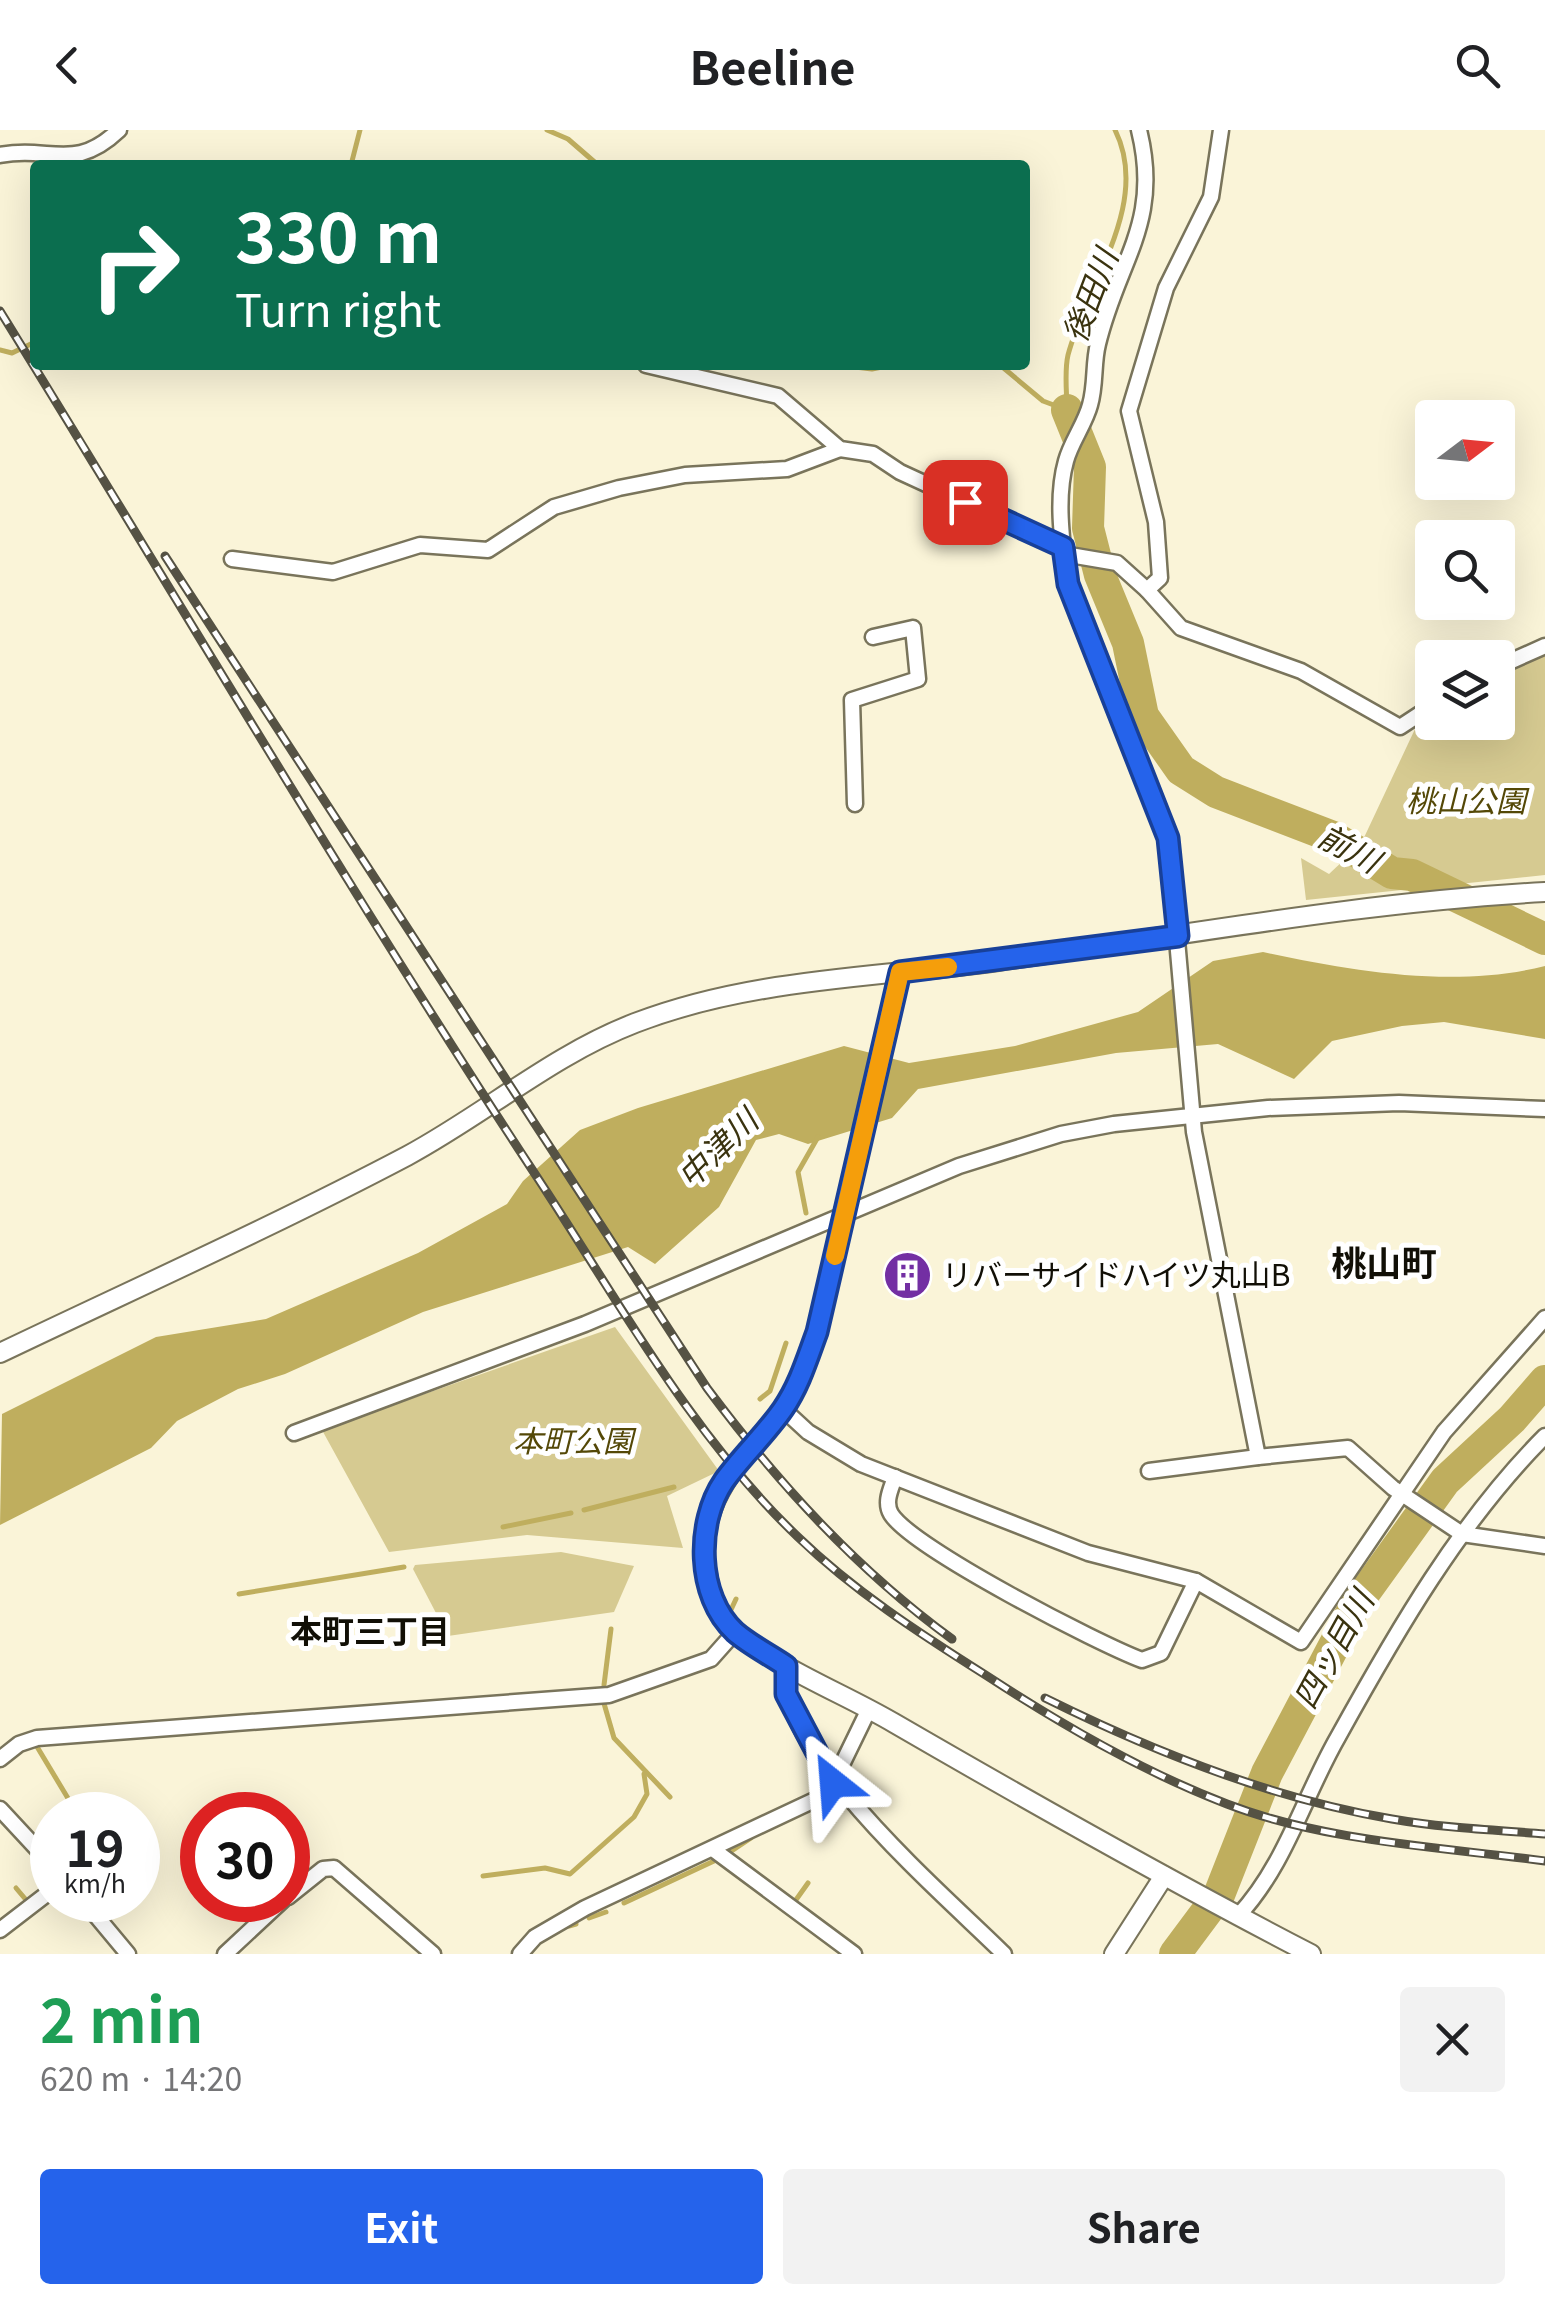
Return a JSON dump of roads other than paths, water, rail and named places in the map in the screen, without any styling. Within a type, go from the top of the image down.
[{"type":"street","points":[[0,154],[76,157],[96,150],[119,130]]},
{"type":"street","points":[[1139,130],[1147,163],[1148,197],[1134,248],[1098,344],[1090,405],[1066,460],[1061,493],[1068,584],[1168,838],[1192,1110],[1258,1457]]},
{"type":"street","points":[[1147,590],[1160,578],[1156,522],[1129,411],[1166,288],[1211,197],[1221,130]]},
{"type":"street","points":[[667,370],[778,396],[840,449]]},
{"type":"street","points":[[232,558],[333,572],[420,545],[488,550],[554,507],[619,488],[685,475],[786,469],[840,449],[873,454],[900,472],[1067,552],[1117,563],[1181,628],[1301,671],[1400,727],[1415,717]]},
{"type":"street","points":[[855,804],[852,700],[918,679],[913,628],[873,637]]},
{"type":"street","points":[[1515,659],[1545,646]]},
{"type":"street","points":[[0,1352],[409,1155],[551,1065],[618,1030],[749,990],[820,978],[1178,943],[1395,905],[1545,892]]},
{"type":"street","points":[[900,972],[817,1332],[798,1384],[783,1409],[723,1482],[709,1508],[704,1536],[710,1591],[735,1632],[786,1666],[1311,1954]]},
{"type":"street","points":[[294,1433],[585,1324],[960,1166],[1061,1134],[1192,1110],[1399,1103],[1545,1109]]},
{"type":"street","points":[[783,1409],[830,1446],[895,1477],[1088,1552],[1196,1581],[1301,1642],[1406,1496],[1444,1432],[1545,1318]]},
{"type":"street","points":[[1234,1914],[1274,1867],[1337,1738],[1458,1531],[1545,1436]]},
{"type":"street","points":[[1148,1471],[1348,1448],[1406,1496],[1458,1531],[1545,1546]]},
{"type":"street","points":[[895,1477],[888,1507],[892,1517],[920,1538],[1009,1594],[1142,1660],[1161,1654],[1196,1581]]},
{"type":"street","points":[[0,1759],[36,1738],[609,1694],[711,1659],[735,1632]]},
{"type":"street","points":[[786,1666],[786,1694],[835,1786],[1004,1954]]},
{"type":"street","points":[[520,1954],[536,1937],[585,1908],[714,1850],[835,1786],[869,1709]]},
{"type":"street","points":[[0,1809],[30,1841]]},
{"type":"street","points":[[714,1850],[836,1949],[854,1954]]},
{"type":"street","points":[[310,1879],[323,1869],[334,1868],[432,1954]]},
{"type":"street","points":[[1114,1954],[1164,1876]]},
{"type":"street","points":[[0,1930],[30,1907]]},
{"type":"street","points":[[102,1922],[128,1954]]},
{"type":"street","points":[[226,1954],[260,1922]]},
{"type":"water","name":"中津川","points":[[1263,952],[1368,971],[1439,977],[1510,973],[1545,966],[1545,1039],[1444,1022],[1402,1026],[1332,1041],[1294,1079],[1218,1044],[1116,1053],[918,1089],[892,1118],[808,1144],[779,1134],[756,1140],[719,1207],[655,1264],[628,1247],[423,1312],[285,1374],[238,1389],[177,1421],[151,1448],[0,1525],[2,1414],[156,1337],[266,1319],[418,1253],[507,1204],[523,1181],[580,1130],[638,1108],[844,1046],[909,1063],[1015,1046],[1138,1012],[1213,961]]},
{"type":"waterway","name":"前川","points":[[352,160],[360,130]]},
{"type":"waterway","name":"前川","points":[[547,130],[568,139],[592,160]]},
{"type":"waterway","name":"後田川","points":[[1006,370],[1043,401],[1067,410],[1068,355],[1112,244],[1126,187],[1124,158],[1115,130]]},
{"type":"waterway","name":"前川","points":[[0,350],[12,353],[30,344]]},
{"type":"waterway","name":"前川","points":[[1067,410],[1090,467],[1088,528],[1100,575],[1128,643],[1143,716],[1181,770],[1216,792],[1333,837],[1392,873],[1412,875],[1545,939]]},
{"type":"waterway","points":[[806,1213],[798,1172],[818,1137]]},
{"type":"waterway","points":[[760,1399],[770,1391],[786,1343]]},
{"type":"waterway","name":"四ッ目川","points":[[1175,1954],[1219,1895],[1267,1773],[1355,1606],[1445,1481],[1512,1419],[1545,1381]]},
{"type":"waterway","points":[[584,1510],[674,1487]]},
{"type":"waterway","points":[[503,1527],[571,1513]]},
{"type":"waterway","points":[[239,1594],[404,1567]]},
{"type":"waterway","points":[[729,1614],[736,1599]]},
{"type":"waterway","points":[[604,1685],[611,1629]]},
{"type":"waterway","points":[[603,1700],[614,1738],[670,1797]]},
{"type":"waterway","points":[[36,1745],[64,1792]]},
{"type":"waterway","points":[[483,1876],[545,1868],[570,1874],[634,1817],[647,1794],[644,1774]]},
{"type":"waterway","points":[[730,1852],[751,1838]]},
{"type":"waterway","points":[[624,1903],[714,1861]]},
{"type":"waterway","points":[[793,1904],[808,1883]]},
{"type":"waterway","points":[[16,1888],[27,1901]]},
{"type":"waterway","points":[[589,1918],[606,1912]]},
{"type":"waterway","points":[[569,1926],[576,1924]]},
{"type":"railway","points":[[0,311],[30,360]]},
{"type":"railway","points":[[36,370],[398,960],[626,1316],[723,1454],[798,1537],[864,1593],[960,1659],[1102,1745],[1195,1791],[1304,1827],[1545,1861]]},
{"type":"railway","points":[[165,556],[707,1388],[820,1523],[883,1584],[952,1639]]},
{"type":"railway","points":[[1045,1698],[1170,1754],[1303,1799],[1411,1822],[1545,1834]]},
{"type":"place","name":"リバーサイドハイツ丸山B","points":[[907,1276]]},
{"type":"district","name":"桃山町","points":[[1384,1264]]},
{"type":"district","name":"本町三丁目","points":[[370,1632]]},
{"type":"park label","name":"桃山公園","points":[[1466,802]]},
{"type":"park label","name":"本町公園","points":[[573,1442]]}]
